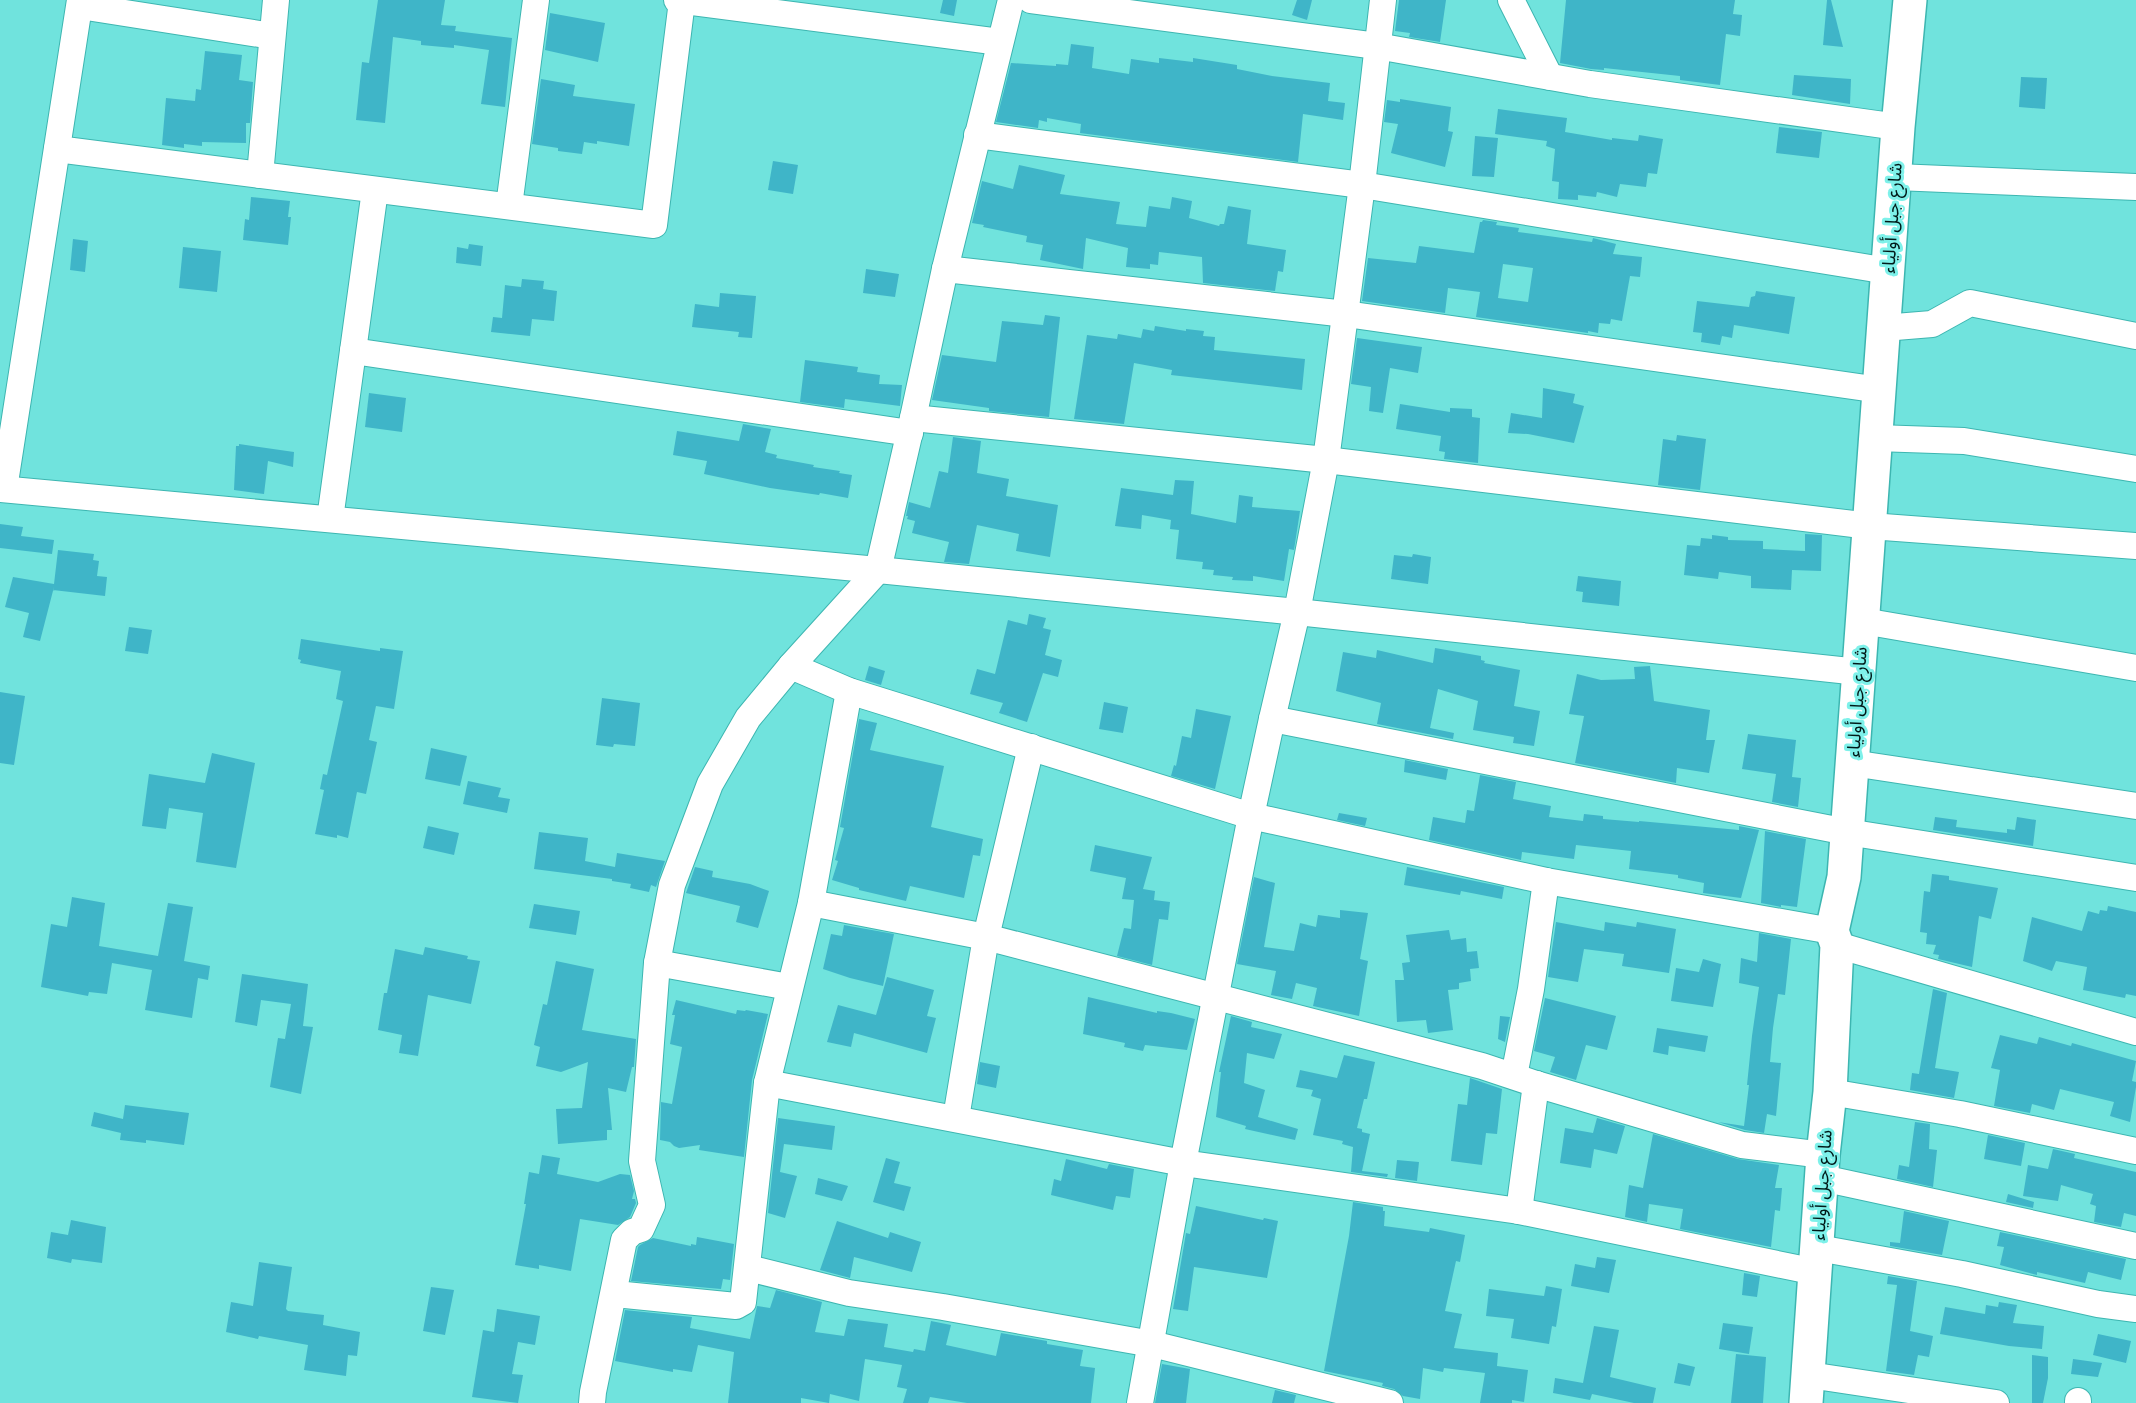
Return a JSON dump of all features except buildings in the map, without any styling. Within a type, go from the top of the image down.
[{"type":"highway","name":"شارع جبل أولياء","points":[[1807,1389],[1822,1167],[1830,1092],[1835,938],[1844,877],[1898,127],[1910,0]]},
{"type":"street","points":[[260,175],[276,0]]},
{"type":"street","points":[[509,206],[536,0]]},
{"type":"street","points":[[677,0],[1000,42]]},
{"type":"street","points":[[592,1403],[624,1240],[632,1232],[641,1229],[652,1205],[642,1161],[657,963],[672,885],[710,784],[748,718],[791,666],[878,570],[945,269],[1011,0]]},
{"type":"street","points":[[1031,0],[1377,46],[1550,77],[1898,127]]},
{"type":"street","points":[[1140,1403],[1183,1163],[1251,816],[1298,612],[1326,460],[1362,185],[1383,0]]},
{"type":"street","points":[[1511,0],[1550,77]]},
{"type":"street","points":[[57,150],[654,225],[682,1]]},
{"type":"street","points":[[272,36],[80,3],[2,489],[878,570],[1859,672]]},
{"type":"street","points":[[978,135],[1362,185],[1888,271]]},
{"type":"street","points":[[1896,177],[2136,187]]},
{"type":"street","points":[[330,519],[375,190]]},
{"type":"street","points":[[945,269],[1346,314],[1880,390]]},
{"type":"street","points":[[1883,328],[1932,324],[1970,303],[2136,336]]},
{"type":"street","points":[[353,351],[911,426],[1326,460],[1870,526],[2136,546]]},
{"type":"street","points":[[1876,438],[1964,441],[2136,469]]},
{"type":"street","points":[[1863,621],[2136,668]]},
{"type":"street","points":[[791,666],[849,691],[1251,816],[1546,881],[1835,938],[2136,1032]]},
{"type":"street","points":[[615,1294],[736,1306],[743,1302],[767,1083],[811,903],[849,691]]},
{"type":"street","points":[[1272,719],[1847,832],[2136,878]]},
{"type":"street","points":[[956,1118],[986,937],[1031,747]]},
{"type":"street","points":[[1852,763],[2136,806]]},
{"type":"street","points":[[1519,1211],[1531,989],[1546,881]]},
{"type":"street","points":[[811,903],[986,937],[1482,1066],[1822,1167],[2136,1246]]},
{"type":"street","points":[[657,963],[789,987]]},
{"type":"street","points":[[767,1083],[1183,1163],[1519,1211],[1817,1260],[1962,1274],[2098,1304],[2136,1309]]},
{"type":"street","points":[[1830,1092],[1960,1114],[2136,1151]]},
{"type":"street","points":[[748,1268],[849,1293],[1152,1344],[1390,1403]]},
{"type":"street","points":[[1807,1389],[1996,1403]]}]
